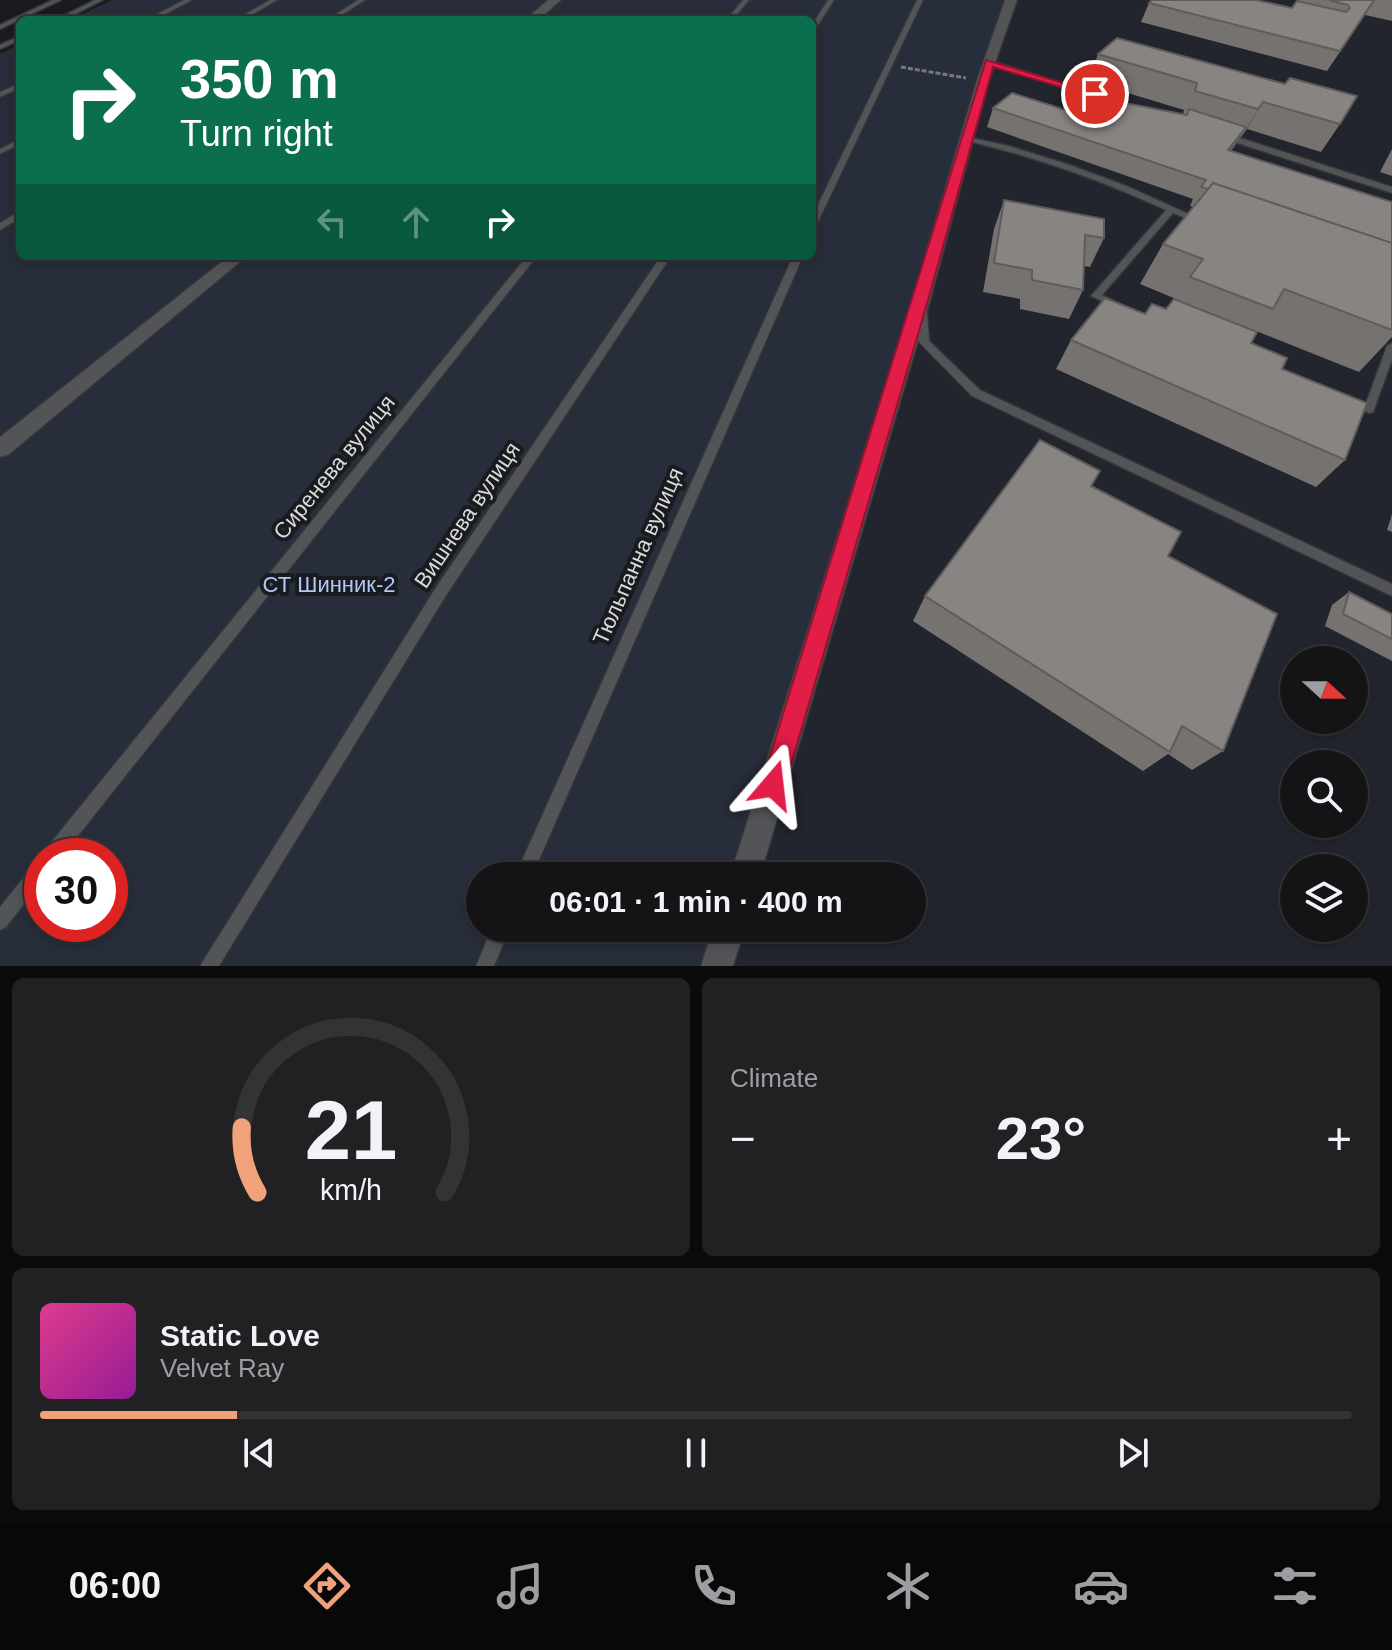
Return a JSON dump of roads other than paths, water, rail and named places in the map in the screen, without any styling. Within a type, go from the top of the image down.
[{"type":"street","points":[[536,16],[555,0]]},
{"type":"street","points":[[749,862],[922,297],[986,71],[1011,0]]},
{"type":"street","points":[[0,449],[234,260]]},
{"type":"street","points":[[717,966],[725,942]]},
{"type":"lane","points":[[22,16],[58,0]]},
{"type":"lane","points":[[66,16],[100,0]]},
{"type":"lane","points":[[157,16],[189,0]]},
{"type":"lane","points":[[245,16],[274,0]]},
{"type":"lane","points":[[336,16],[362,0]]},
{"type":"lane","points":[[732,16],[746,0]]},
{"type":"lane","points":[[816,24],[831,0]]},
{"type":"lane","points":[[816,218],[920,0]]},
{"type":"lane","points":[[986,71],[1139,108]]},
{"type":"lane","points":[[1214,132],[1392,190]]},
{"type":"lane","points":[[966,138],[1009,148],[1129,190],[1170,211],[1214,226]]},
{"type":"lane","points":[[1124,308],[1096,296],[1170,211]]},
{"type":"lane","name":"Сиренева вулиця","points":[[65,838],[529,260]]},
{"type":"lane","name":"Вишнева вулиця","points":[[209,966],[440,593],[663,260]]},
{"type":"lane","name":"Тюльпанна вулиця","points":[[529,862],[796,260]]},
{"type":"lane","points":[[922,297],[924,342],[976,393],[1392,590]]},
{"type":"lane","points":[[1340,397],[1369,409],[1392,346]]},
{"type":"lane","points":[[0,921],[24,891]]},
{"type":"lane","points":[[485,966],[495,942]]},
{"type":"park label","name":"СТ Шинник-2","points":[[329,584]]}]
